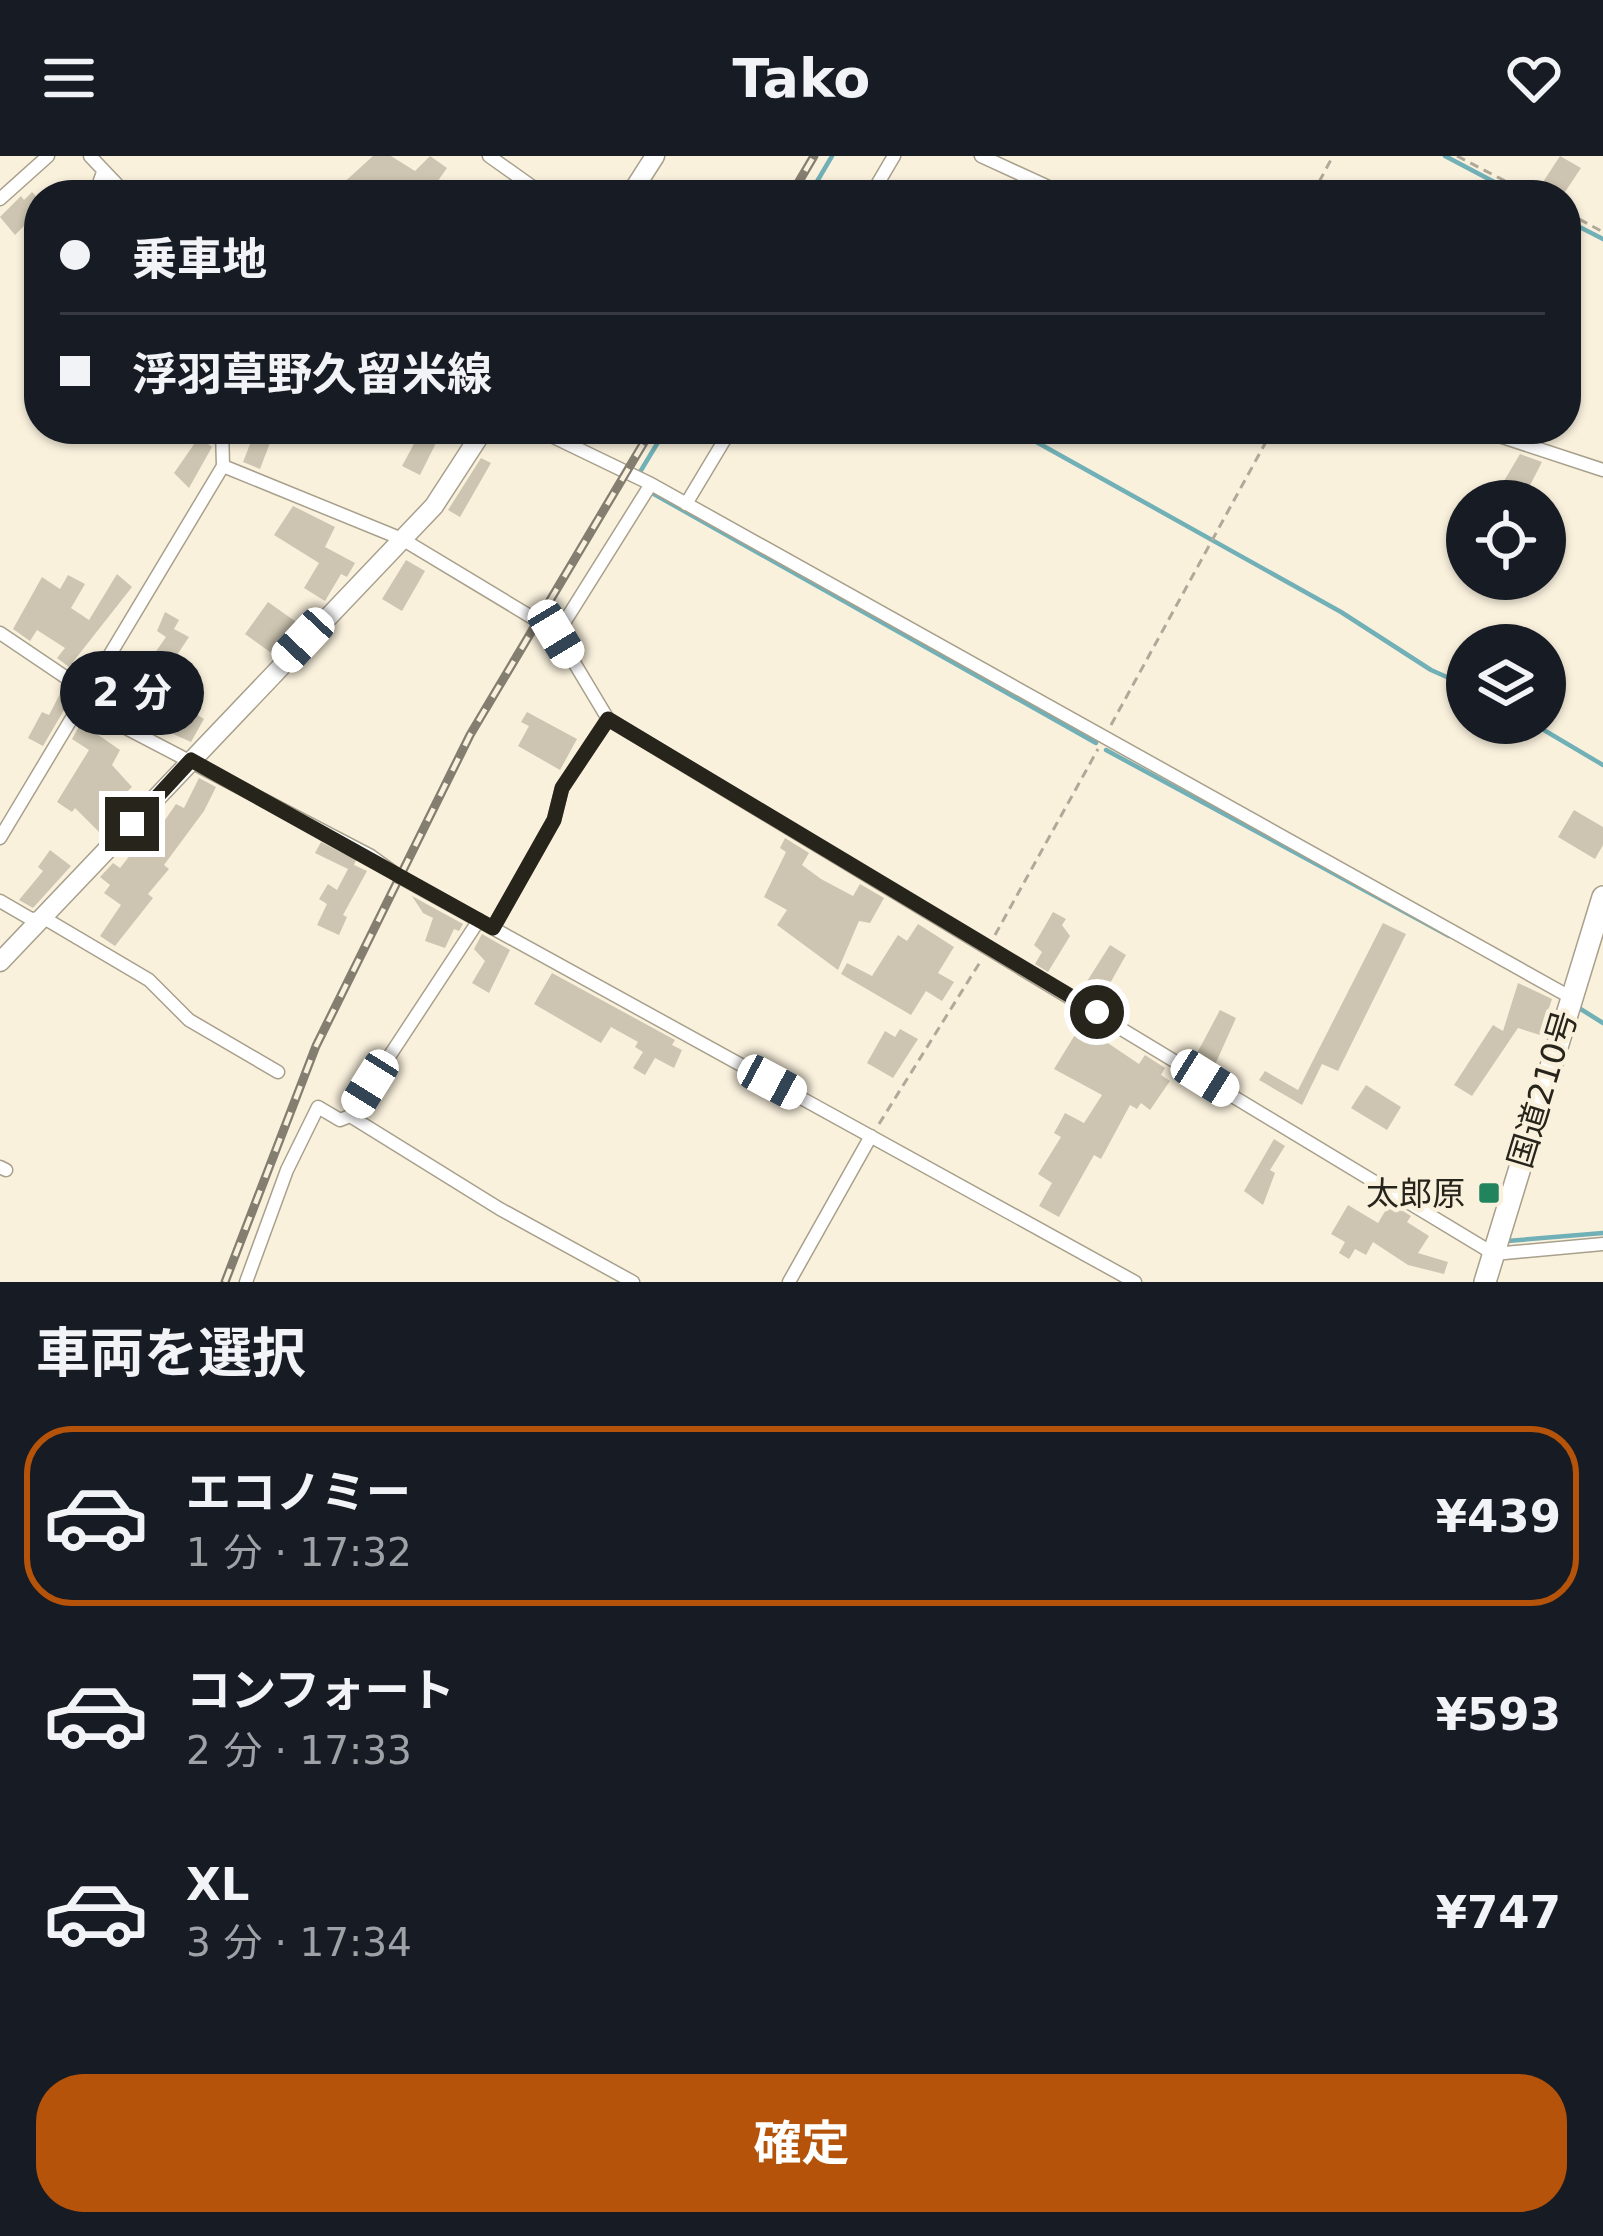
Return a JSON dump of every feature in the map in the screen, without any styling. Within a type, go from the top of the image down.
[{"type":"highway","name":"国道210号","points":[[1485,1282],[1603,897]]},
{"type":"main road","points":[[0,962],[434,506],[474,444]]},
{"type":"street","points":[[0,199],[48,156]]},
{"type":"street","points":[[90,156],[111,180]]},
{"type":"street","points":[[489,156],[523,180]]},
{"type":"street","points":[[981,156],[1033,180]]},
{"type":"street","points":[[100,180],[103,172]]},
{"type":"street","points":[[0,838],[223,466],[222,444]]},
{"type":"street","points":[[568,444],[651,484],[1102,740],[1570,997]]},
{"type":"street","points":[[686,504],[722,444]]},
{"type":"street","points":[[1524,444],[1603,470]]},
{"type":"street","points":[[223,466],[402,539],[556,634],[608,719],[1494,1254],[1603,1244]]},
{"type":"street","points":[[556,634],[651,484]]},
{"type":"street","points":[[0,633],[83,697],[191,760],[1135,1282]]},
{"type":"street","points":[[493,928],[554,820],[562,788],[608,719]]},
{"type":"street","points":[[0,901],[31,919],[44,918],[149,980],[189,1020],[278,1072]]},
{"type":"street","points":[[246,1282],[287,1170],[318,1108],[340,1120],[350,1116],[478,920]]},
{"type":"street","points":[[350,1116],[500,1209],[633,1282]]},
{"type":"street","points":[[789,1282],[871,1136]]},
{"type":"path","points":[[1457,156],[1503,180]]},
{"type":"path","points":[[871,1136],[989,947],[1266,444]]},
{"type":"building","points":[[373,156],[391,156],[415,171],[430,156],[447,168],[439,180],[347,180]]},
{"type":"building","points":[[1560,156],[1581,168],[1573,180],[1544,180]]},
{"type":"building","points":[[21,196],[24,226],[15,235],[0,217]]},
{"type":"building","points":[[194,444],[212,447],[189,488],[174,473]]},
{"type":"building","points":[[250,444],[270,444],[260,469],[243,462]]},
{"type":"building","points":[[414,444],[436,444],[420,475],[402,466]]},
{"type":"building","points":[[1520,454],[1542,462],[1533,480],[1505,480]]},
{"type":"building","points":[[481,458],[491,463],[460,517],[448,510]]},
{"type":"building","points":[[293,506],[335,527],[325,547],[355,563],[347,577],[341,574],[325,601],[304,588],[319,563],[274,535]]},
{"type":"building","points":[[406,560],[425,571],[402,611],[382,599]]},
{"type":"building","points":[[117,574],[132,587],[69,667],[57,658],[65,648],[37,630],[30,641],[13,629],[42,577],[60,589],[68,575],[85,584],[71,608],[89,620]]},
{"type":"building","points":[[268,602],[299,624],[274,655],[245,634]]},
{"type":"building","points":[[165,612],[179,620],[174,629],[189,637],[155,688],[204,719],[191,742],[128,714],[153,671],[145,667],[166,637],[157,631]]},
{"type":"building","points":[[61,692],[71,698],[43,746],[28,738],[42,712],[49,715]]},
{"type":"building","points":[[527,712],[577,739],[560,770],[518,746],[529,726],[521,722]]},
{"type":"building","points":[[81,723],[120,750],[112,765],[132,787],[113,805],[120,813],[100,833],[75,808],[72,812],[57,802],[89,750],[72,739]]},
{"type":"building","points":[[199,778],[216,787],[204,811],[164,865],[169,869],[148,894],[153,898],[115,946],[100,936],[121,905],[104,893],[110,885],[100,877],[113,863],[120,868],[139,844],[145,849],[176,804],[184,808]]},
{"type":"building","points":[[1574,810],[1603,827],[1603,845],[1595,859],[1558,837]]},
{"type":"building","points":[[785,838],[809,853],[802,865],[821,879],[853,896],[860,884],[884,898],[870,923],[859,921],[838,970],[777,925],[787,910],[764,897],[786,852],[780,848]]},
{"type":"building","points":[[321,842],[367,871],[343,915],[347,917],[339,935],[317,925],[327,904],[319,899],[328,884],[337,890],[348,869],[315,853]]},
{"type":"building","points":[[50,850],[71,866],[33,908],[19,900],[43,871],[38,867]]},
{"type":"building","points":[[412,896],[463,924],[459,931],[454,929],[445,948],[425,941],[433,918],[423,913]]},
{"type":"building","points":[[1053,912],[1066,919],[1062,925],[1070,936],[1048,972],[1035,964],[1042,952],[1034,945]]},
{"type":"building","points":[[1383,923],[1406,934],[1338,1071],[1322,1064],[1302,1105],[1259,1080],[1265,1071],[1298,1090]]},
{"type":"building","points":[[918,924],[954,947],[938,973],[954,982],[942,1001],[926,991],[911,1015],[841,974],[847,963],[872,976],[898,935],[907,941]]},
{"type":"building","points":[[482,934],[510,950],[489,993],[472,983],[485,961],[474,949]]},
{"type":"building","points":[[1110,945],[1126,955],[1104,994],[1086,983]]},
{"type":"building","points":[[552,973],[675,1040],[672,1045],[682,1050],[674,1068],[655,1058],[645,1075],[633,1068],[643,1052],[635,1047],[638,1042],[611,1027],[601,1043],[534,1004]]},
{"type":"building","points":[[1518,983],[1552,999],[1540,1035],[1518,1028],[1472,1096],[1454,1085],[1493,1025],[1503,1031]]},
{"type":"building","points":[[1220,1010],[1236,1018],[1214,1067],[1195,1057]]},
{"type":"building","points":[[1081,1025],[1139,1064],[1145,1055],[1165,1068],[1161,1075],[1170,1081],[1150,1110],[1141,1103],[1137,1109],[1130,1105],[1101,1159],[1094,1155],[1059,1217],[1039,1206],[1052,1183],[1038,1174],[1061,1137],[1054,1133],[1065,1113],[1084,1123],[1102,1095],[1054,1069]]},
{"type":"building","points":[[900,1029],[918,1039],[893,1078],[867,1063],[885,1031],[895,1037]]},
{"type":"building","points":[[1366,1085],[1401,1107],[1387,1130],[1351,1108]]},
{"type":"building","points":[[1274,1139],[1285,1146],[1270,1170],[1275,1173],[1263,1205],[1244,1191]]},
{"type":"building","points":[[1390,1203],[1411,1216],[1407,1222],[1429,1236],[1418,1253],[1448,1262],[1444,1274],[1408,1265],[1373,1242],[1366,1255],[1355,1249],[1349,1259],[1339,1253],[1345,1242],[1331,1234],[1348,1205],[1378,1223]]},
{"type":"waterway","points":[[818,180],[832,156]]},
{"type":"waterway","points":[[1445,156],[1491,180]]},
{"type":"waterway","points":[[1581,228],[1603,239]]},
{"type":"waterway","points":[[640,472],[657,444]]},
{"type":"waterway","points":[[1040,444],[1341,612],[1446,677]]},
{"type":"waterway","points":[[652,493],[1096,743]]},
{"type":"waterway","points":[[1566,743],[1603,765]]},
{"type":"waterway","points":[[1106,750],[1449,936]]},
{"type":"waterway","points":[[1579,1008],[1603,1023]]},
{"type":"waterway","points":[[1507,1241],[1603,1233]]},
{"type":"railway","points":[[800,180],[814,156]]},
{"type":"railway","points":[[225,1282],[316,1046],[470,735],[643,444]]},
{"type":"place","name":"太郎原","points":[[1489,1193]]},
{"type":"route","points":[[132,824],[191,760],[371,856],[493,928],[554,820],[562,788],[608,719],[1097,1012]]}]
